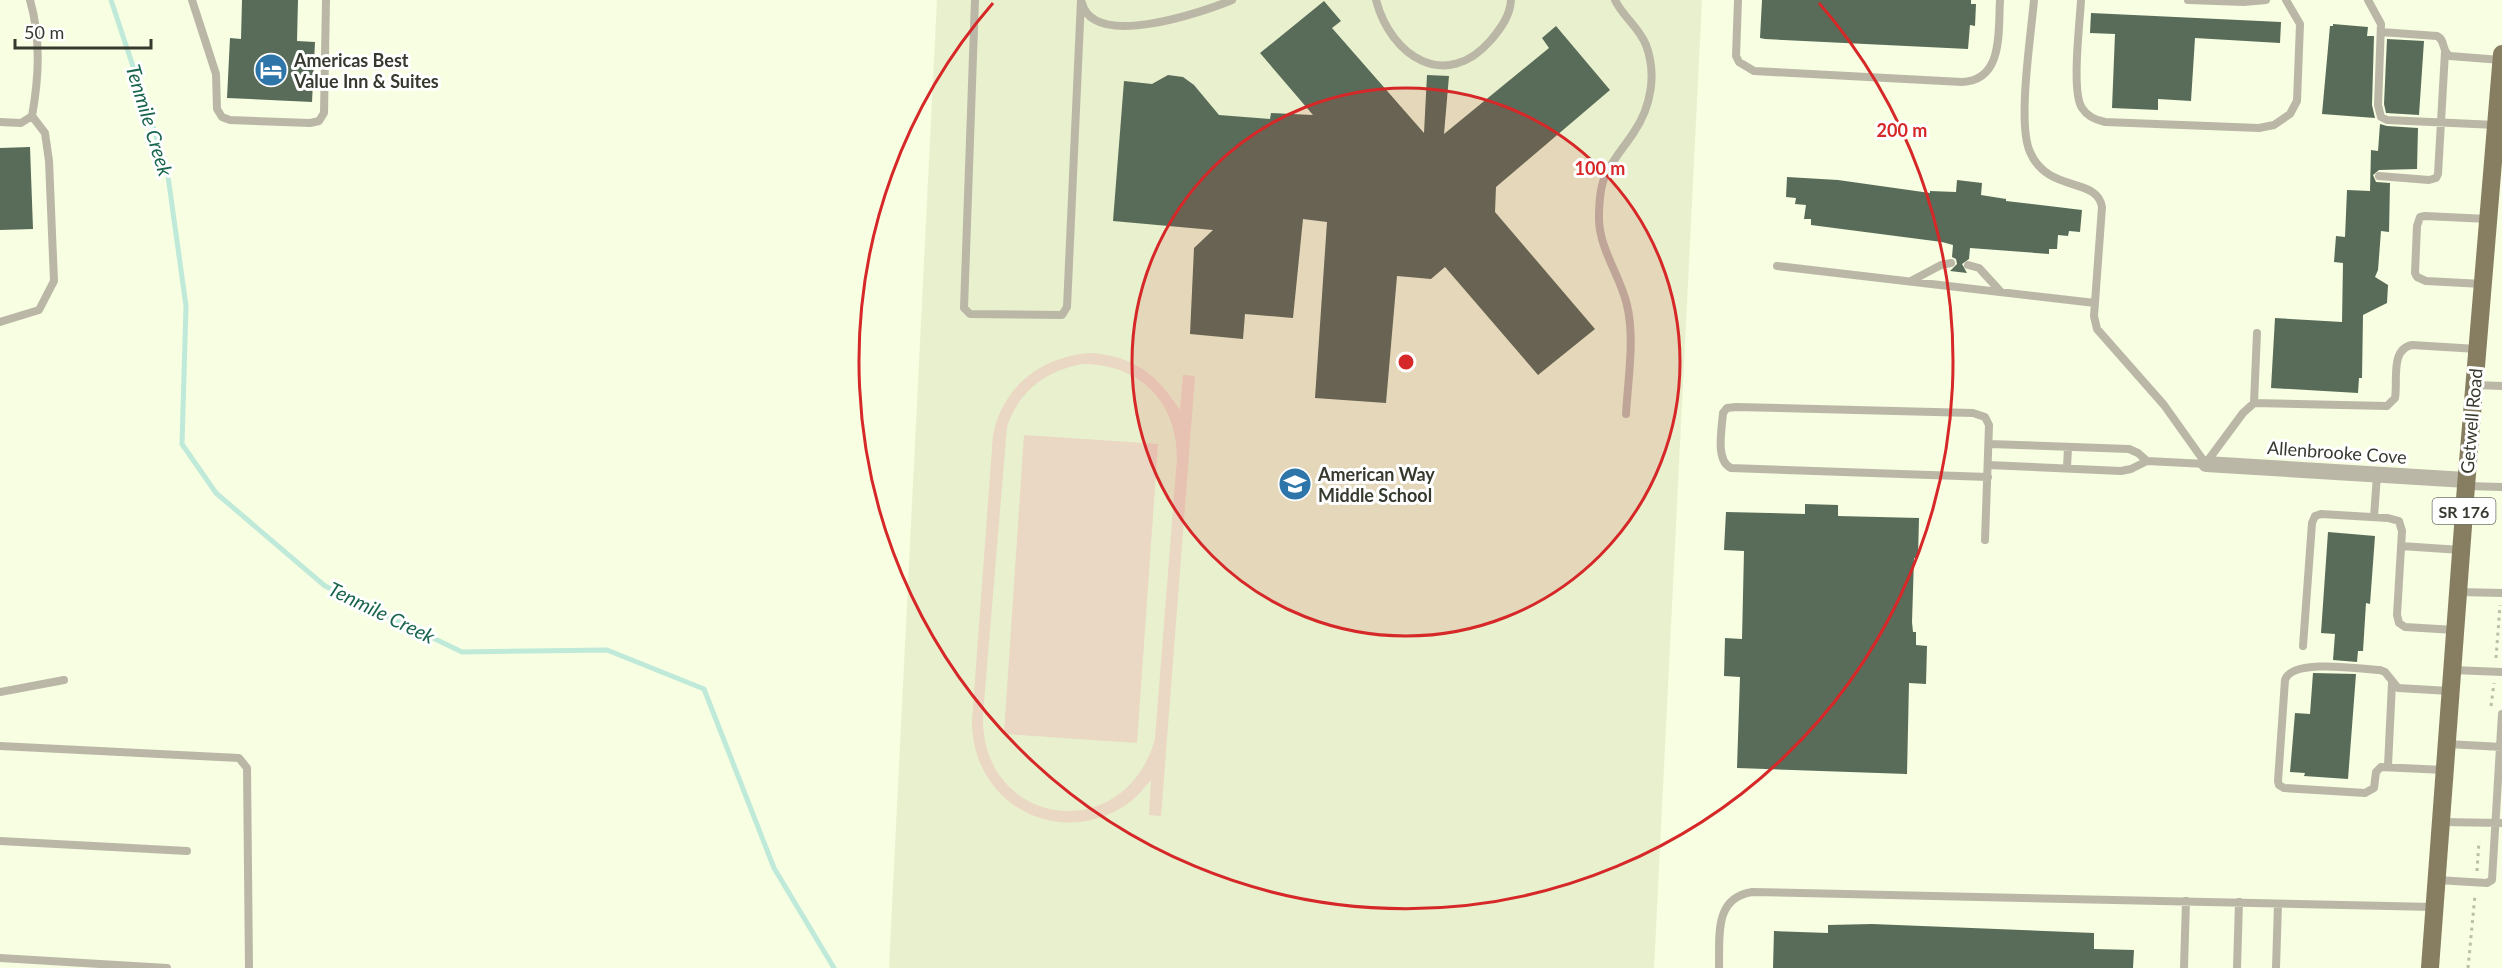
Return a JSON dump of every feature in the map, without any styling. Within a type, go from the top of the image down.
[{"type":"main road","name":"Getwell Road","points":[[2430,968],[2474,385],[2488,219],[2498,149],[2496,125],[2502,55]]},
{"type":"street","name":"Allenbrooke Cove","points":[[2206,464],[2466,483]]},
{"type":"lane","points":[[0,322],[39,310],[54,281],[49,161],[45,133],[32,116],[39,54],[35,19],[30,0]]},
{"type":"lane","points":[[192,0],[216,74],[217,109],[222,117],[230,120],[310,123],[319,121],[324,113],[327,0]]},
{"type":"lane","points":[[975,0],[964,308],[970,314],[1054,317],[1065,313],[1068,305],[1081,0]]},
{"type":"lane","points":[[1081,0],[1087,15],[1096,21],[1128,25],[1179,19],[1232,0]]},
{"type":"lane","points":[[1376,0],[1382,19],[1408,52],[1426,63],[1445,66],[1466,62],[1483,49],[1508,15],[1511,0]]},
{"type":"lane","points":[[1615,0],[1640,33],[1648,52],[1651,73],[1650,96],[1643,118],[1606,174],[1599,216],[1599,230],[1623,292],[1630,320],[1626,414]]},
{"type":"lane","points":[[1738,0],[1736,56],[1746,67],[1763,72],[1970,81],[1983,76],[1994,61],[2000,0]]},
{"type":"lane","points":[[2034,0],[2024,115],[2026,140],[2035,162],[2049,176],[2091,189],[2101,200],[2095,303],[2097,329],[2164,405],[2206,464]]},
{"type":"lane","points":[[2081,0],[2076,91],[2080,106],[2092,118],[2105,122],[2259,128],[2282,120],[2290,114],[2297,101],[2300,24],[2286,0]]},
{"type":"lane","points":[[2188,0],[2244,2],[2266,0]]},
{"type":"lane","points":[[2368,0],[2380,18],[2380,116],[2386,120],[2496,125]]},
{"type":"lane","points":[[2379,176],[2429,180],[2436,177],[2439,169],[2445,52],[2442,40],[2437,36],[2381,32]]},
{"type":"lane","points":[[2445,52],[2452,56],[2501,60]]},
{"type":"lane","points":[[0,122],[21,123],[32,116]]},
{"type":"lane","points":[[2483,284],[2426,281],[2417,277],[2415,273],[2417,226],[2421,217],[2425,216],[2488,219]]},
{"type":"lane","points":[[1910,281],[1941,265],[1951,263]]},
{"type":"lane","points":[[1968,265],[1979,268],[2001,292]]},
{"type":"lane","points":[[1777,266],[2095,303]]},
{"type":"lane","points":[[2254,403],[2257,333]]},
{"type":"lane","points":[[2206,464],[2243,413],[2254,403],[2387,406],[2395,398],[2398,354],[2403,348],[2412,345],[2477,349]]},
{"type":"lane","points":[[2474,385],[2502,386]]},
{"type":"lane","points":[[1985,540],[1988,477],[1989,444],[1988,422],[1985,417],[1976,414],[1733,406],[1725,410],[1723,416],[1721,458],[1725,465],[1731,468],[1988,477]]},
{"type":"lane","points":[[1989,444],[2129,449],[2147,461]]},
{"type":"lane","points":[[2067,468],[2068,447]]},
{"type":"lane","points":[[1988,465],[2126,470],[2147,461],[2206,464]]},
{"type":"lane","points":[[2374,517],[2377,475]]},
{"type":"lane","points":[[2466,483],[2502,487]]},
{"type":"lane","points":[[2303,646],[2313,518],[2321,514],[2374,517],[2398,521],[2402,528],[2397,615],[2399,623],[2404,627],[2455,630]]},
{"type":"lane","points":[[2401,546],[2461,550]]},
{"type":"lane","points":[[2458,592],[2502,593]]},
{"type":"lane","points":[[2444,770],[2388,766],[2378,769],[2374,788],[2368,792],[2284,788],[2278,783],[2286,675],[2307,666],[2380,670],[2386,674],[2392,684],[2402,689],[2450,691]]},
{"type":"lane","points":[[2452,670],[2502,672]]},
{"type":"lane","points":[[0,692],[64,680]]},
{"type":"lane","points":[[2388,766],[2392,684]]},
{"type":"lane","points":[[2436,880],[2490,882],[2493,876],[2499,823],[2502,714]]},
{"type":"lane","points":[[2446,744],[2501,747]]},
{"type":"lane","points":[[0,746],[239,758],[247,768],[249,968]]},
{"type":"lane","points":[[2441,822],[2499,823]]},
{"type":"lane","points":[[0,841],[187,851]]},
{"type":"lane","points":[[1719,968],[1723,912],[1731,900],[1752,891],[2434,907]]},
{"type":"lane","points":[[2184,968],[2186,901]]},
{"type":"lane","points":[[2237,968],[2239,902]]},
{"type":"lane","points":[[2276,968],[2278,904]]},
{"type":"lane","points":[[0,958],[167,968]]},
{"type":"shaded area","name":"American Way Middle School","points":[[937,0],[1702,0],[1654,968],[889,968]]},
{"type":"shaded area","points":[[1093,353],[1108,355],[1134,364],[1163,387],[1180,410],[1183,375],[1195,376],[1161,816],[1149,815],[1151,780],[1126,805],[1095,819],[1069,823],[1044,819],[1021,810],[1001,794],[986,774],[976,749],[972,721],[993,435],[1006,401],[1028,376],[1042,367],[1075,355]],"holes":[[[1083,364],[1121,371],[1137,379],[1151,390],[1162,403],[1170,419],[1175,438],[1177,458],[1155,739],[1139,774],[1114,797],[1086,809],[1056,810],[1027,801],[1004,781],[988,752],[983,714],[1007,427],[1018,403],[1026,393],[1046,377],[1057,371]]]},
{"type":"shaded area","points":[[1024,435],[1158,444],[1137,743],[1004,734]]},
{"type":"building","name":"Americas Best Value Inn & Suites","points":[[242,0],[298,0],[297,41],[315,42],[312,102],[227,98],[230,38],[241,39]]},
{"type":"building","points":[[1762,0],[1971,0],[1971,4],[1976,4],[1975,26],[1970,25],[1968,49],[1765,39],[1760,38]]},
{"type":"building","points":[[1324,1],[1341,21],[1332,28],[1424,133],[1427,75],[1449,76],[1444,134],[1549,48],[1542,38],[1556,26],[1610,90],[1496,187],[1495,212],[1595,329],[1538,375],[1445,267],[1431,279],[1397,276],[1386,403],[1315,398],[1327,222],[1303,219],[1293,318],[1245,314],[1243,339],[1190,334],[1194,248],[1213,230],[1113,221],[1124,81],[1152,84],[1168,75],[1183,77],[1194,85],[1219,115],[1270,119],[1271,113],[1313,115],[1260,53]]},
{"type":"building","points":[[2091,13],[2281,22],[2280,43],[2195,38],[2191,101],[2158,99],[2158,110],[2112,108],[2115,34],[2090,33]]},
{"type":"building","points":[[2333,24],[2368,27],[2367,36],[2374,36],[2372,105],[2375,118],[2322,114],[2330,26]]},
{"type":"building","points":[[2387,39],[2424,41],[2419,115],[2386,113],[2384,104]]},
{"type":"building","points":[[2380,124],[2418,128],[2417,169],[2379,170],[2373,175],[2376,182],[2390,183],[2389,232],[2381,231],[2378,270],[2375,277],[2388,285],[2387,303],[2363,315],[2362,378],[2359,378],[2358,393],[2271,388],[2275,318],[2342,322],[2343,263],[2334,262],[2336,236],[2345,237],[2347,190],[2370,191],[2371,150],[2378,151]]},
{"type":"building","points":[[30,147],[33,229],[0,230],[0,148]]},
{"type":"building","points":[[1787,177],[1838,180],[1930,193],[1930,191],[1956,192],[1957,180],[1982,183],[1981,195],[2006,199],[2006,201],[2082,210],[2080,232],[2069,231],[2068,236],[2058,235],[2057,249],[2049,249],[2049,254],[1970,248],[1969,259],[1962,264],[1967,273],[1950,271],[1957,264],[1956,259],[1952,257],[1953,245],[1811,225],[1811,219],[1804,219],[1806,205],[1795,204],[1796,198],[1786,197]]},
{"type":"building","points":[[1805,504],[1838,505],[1838,516],[1919,518],[1918,558],[1914,558],[1912,622],[1913,632],[1916,632],[1916,645],[1927,646],[1926,684],[1909,683],[1907,774],[1737,768],[1740,677],[1724,676],[1725,638],[1742,639],[1744,551],[1724,550],[1726,512],[1805,514]]},
{"type":"building","points":[[2328,532],[2375,536],[2370,604],[2366,603],[2363,651],[2358,651],[2357,662],[2333,660],[2335,634],[2321,633]]},
{"type":"building","points":[[2313,673],[2356,674],[2348,779],[2304,776],[2305,773],[2290,772],[2295,713],[2310,714]]},
{"type":"building","points":[[1872,924],[2094,933],[2094,949],[2134,950],[2133,968],[1773,968],[1774,931],[1828,933],[1828,925]]},
{"type":"waterway","name":"Tenmile Creek","points":[[111,0],[167,169],[186,306],[182,444],[216,493],[325,586],[462,652],[607,650],[704,689],[774,868],[834,968]]},
{"type":"place","name":"Americas Best Value Inn & Suites","points":[[271,70]]},
{"type":"place","name":"American Way Middle School","points":[[1295,484]]}]
